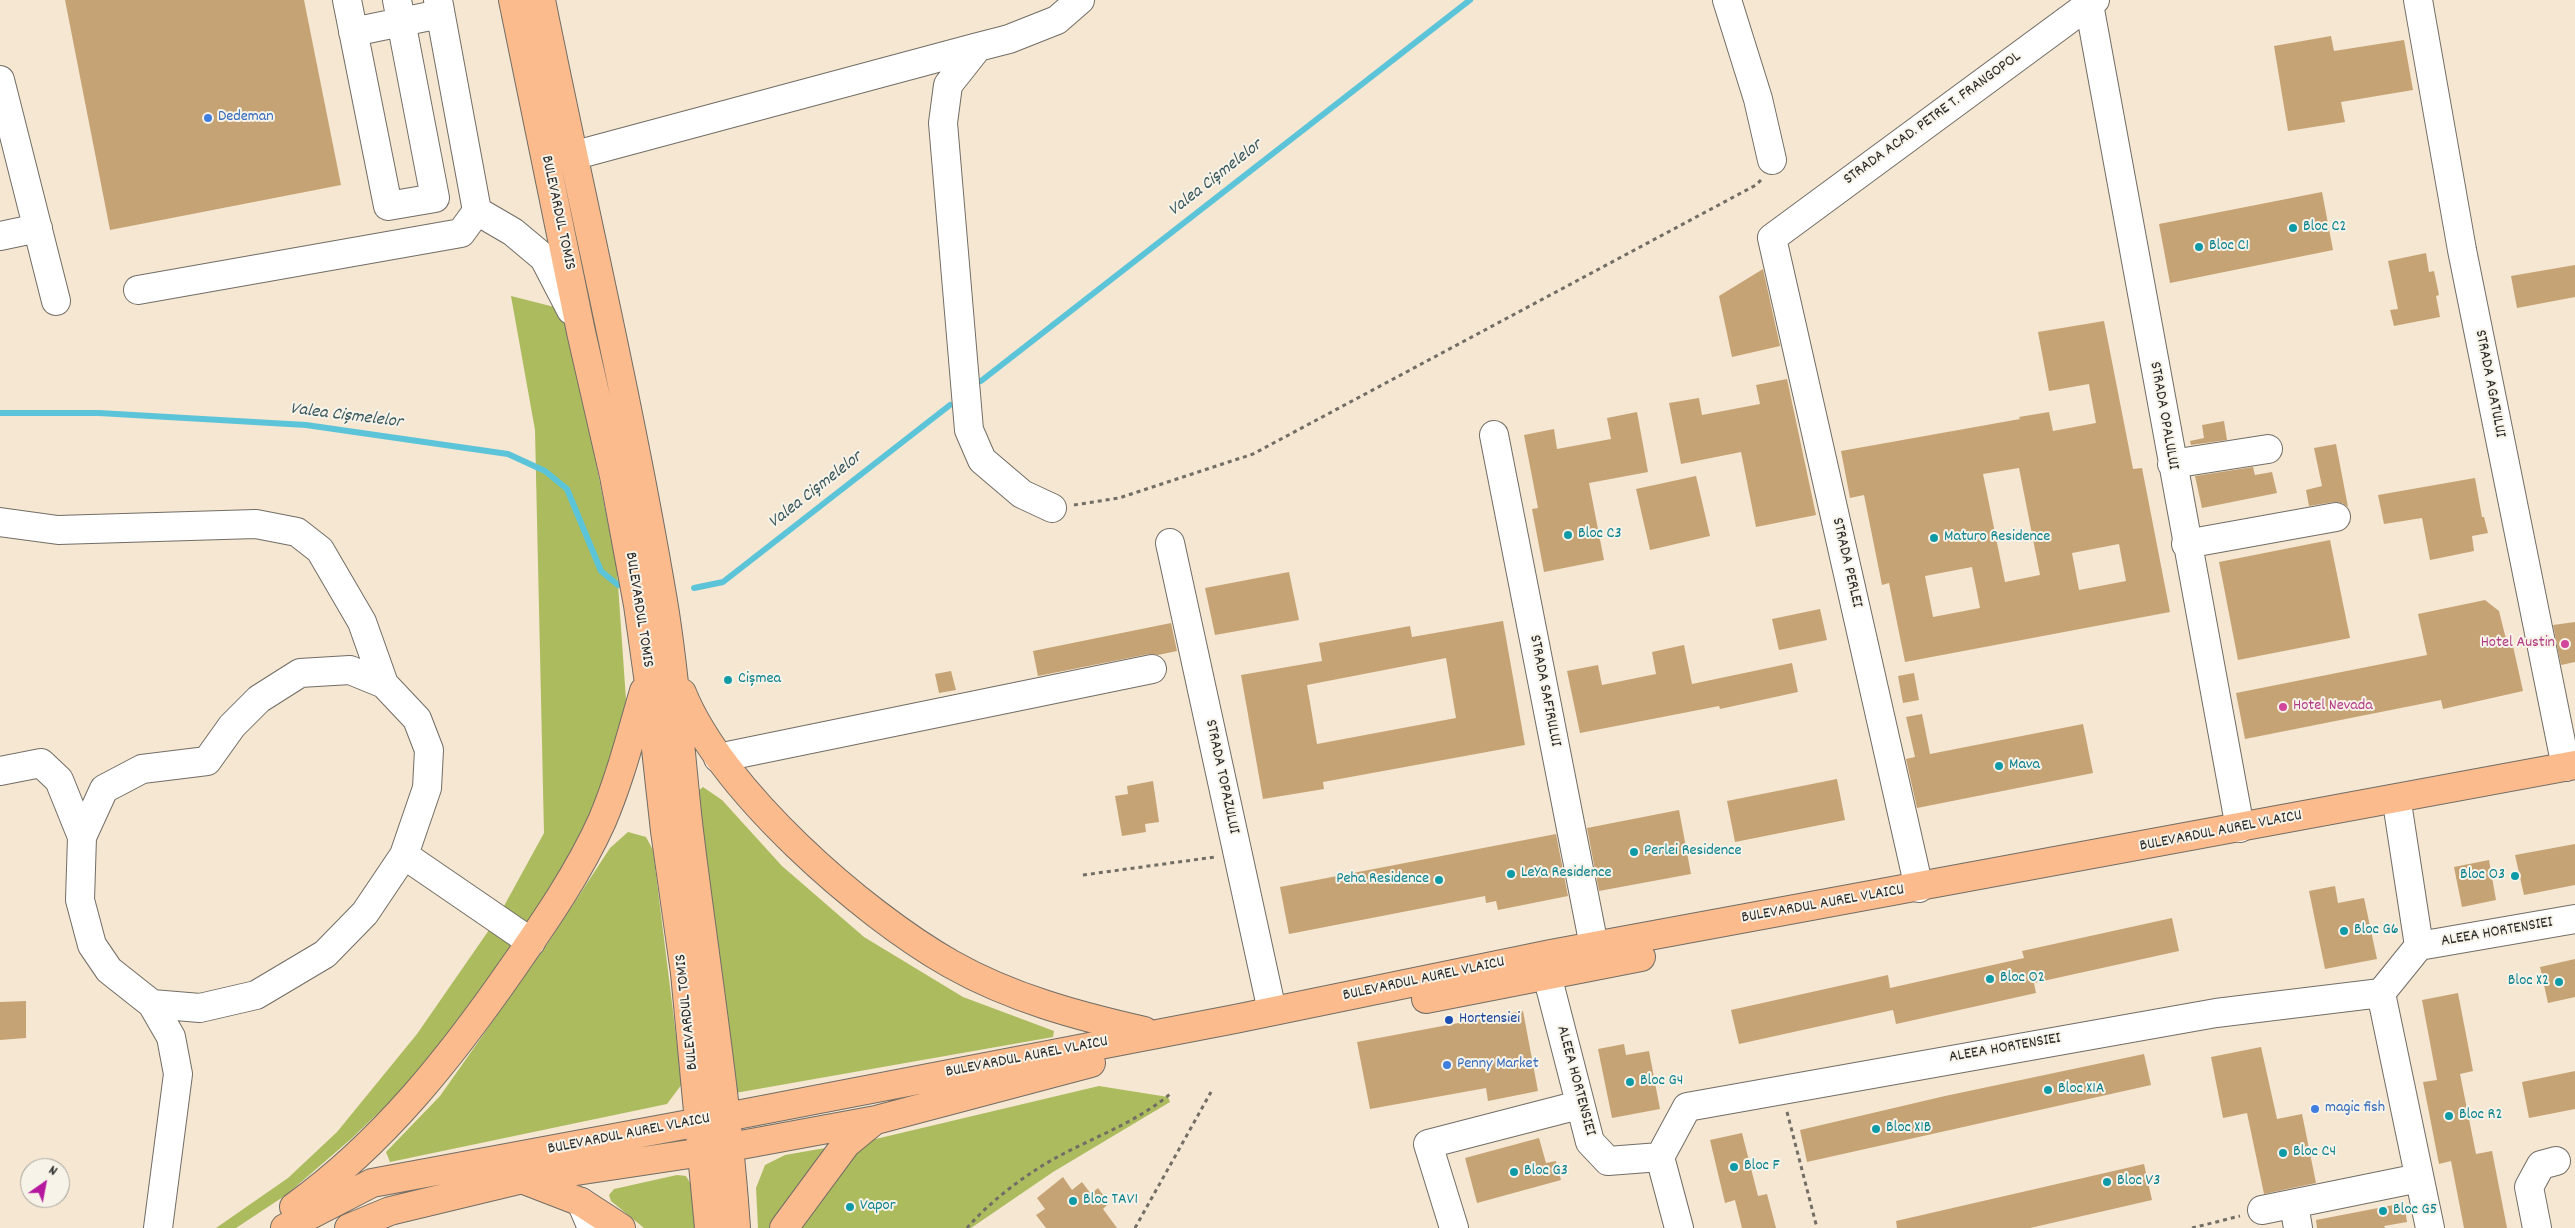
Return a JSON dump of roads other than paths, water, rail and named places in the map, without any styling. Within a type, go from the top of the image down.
[{"type":"main road","name":"BULEVARDUL TOMIS","points":[[513,0],[581,332],[614,476],[638,604],[661,674],[657,768],[685,973],[710,1228]]},
{"type":"main road","name":"BULEVARDUL TOMIS","points":[[540,0],[639,471],[661,674],[689,830],[731,1147],[736,1228]]},
{"type":"main road","points":[[266,1228],[352,1161],[398,1117],[442,1067],[531,942],[580,864],[602,820],[618,776],[661,674],[688,708],[718,758],[768,816],[827,873],[887,921],[951,964],[1023,997],[1090,1019],[1156,1033]]},
{"type":"main road","name":"BULEVARDUL AUREL VLAICU","points":[[349,1228],[390,1211],[522,1179],[703,1152],[876,1120],[1084,1065],[2022,884],[2398,809],[2572,769]]},
{"type":"main road","name":"BULEVARDUL AUREL VLAICU","points":[[284,1228],[372,1183],[700,1122],[1272,1011],[1594,946],[2572,769]]},
{"type":"main road","points":[[784,1228],[846,1144],[876,1120]]},
{"type":"main road","points":[[522,1179],[581,1202],[621,1228]]},
{"type":"street","points":[[347,0],[388,206],[434,198],[399,11]]},
{"type":"street","points":[[572,156],[1009,39],[1056,20],[1080,0]]},
{"type":"street","points":[[1727,0],[1758,99],[1772,160]]},
{"type":"street","name":"STRADA AGATULUI","points":[[2418,0],[2462,250],[2572,769]]},
{"type":"street","name":"STRADA ACAD. PETRE T. FRANGOPOL","points":[[1772,238],[2092,2]]},
{"type":"street","name":"STRADA OPALULUI","points":[[2092,2],[2186,544],[2240,828]]},
{"type":"street","points":[[138,290],[461,233],[477,211],[439,7],[399,11],[353,32]]},
{"type":"street","points":[[978,47],[948,85],[944,123],[969,430],[982,460],[1022,494],[1052,508]]},
{"type":"street","points":[[0,80],[56,301]]},
{"type":"street","points":[[477,211],[513,232],[544,258],[556,278],[581,332]]},
{"type":"street","points":[[0,236],[38,228]]},
{"type":"street","name":"STRADA PERLEI","points":[[1772,238],[1919,888]]},
{"type":"street","name":"STRADA SAFIRULUI","points":[[1494,435],[1594,946]]},
{"type":"street","points":[[2172,464],[2268,449]]},
{"type":"street","points":[[2186,544],[2336,517]]},
{"type":"street","points":[[0,522],[58,530],[256,524],[297,532],[320,550],[362,622],[384,684],[417,720],[429,750],[427,788],[404,855],[365,913],[325,954],[256,995],[200,1008],[152,1004]]},
{"type":"street","name":"STRADA TOPAZULUI","points":[[1170,543],[1272,1011]]},
{"type":"street","points":[[718,758],[1152,669]]},
{"type":"street","points":[[158,1228],[178,1074],[171,1037],[152,1004],[108,970],[92,945],[80,900],[82,837],[104,790],[142,769],[207,761],[232,726],[259,699],[300,673],[350,670],[384,684]]},
{"type":"street","points":[[0,771],[40,763],[59,780],[82,837]]},
{"type":"street","points":[[2398,809],[2419,946],[2380,993],[2430,1228]]},
{"type":"street","points":[[404,855],[531,942]]},
{"type":"street","name":"ALEEA HORTENSIEI","points":[[2419,946],[2575,919]]},
{"type":"street","name":"ALEEA HORTENSIEI","points":[[1547,975],[1590,1142],[1608,1161],[1660,1157],[1687,1107],[1781,1088],[2216,1013],[2380,993]]},
{"type":"street","points":[[1454,1228],[1428,1144],[1579,1105]]},
{"type":"street","points":[[1660,1157],[1679,1228]]},
{"type":"street","points":[[2536,1228],[2529,1187],[2541,1165],[2556,1161]]},
{"type":"street","points":[[2262,1210],[2296,1216],[2419,1178]]},
{"type":"street","points":[[581,1202],[592,1228]]},
{"type":"waterway","name":"Valea Cișmelelor","points":[[981,381],[1470,0]]},
{"type":"waterway","name":"Valea Cișmelelor","points":[[694,588],[723,582],[950,405]]},
{"type":"waterway","name":"Valea Cișmelelor","points":[[0,413],[99,413],[306,425],[508,454],[545,471],[567,489],[601,571],[618,585]]},
{"type":"place","name":"Dedeman","points":[[208,118]]},
{"type":"place","name":"Bloc C2","points":[[2293,228]]},
{"type":"place","name":"Bloc C1","points":[[2199,247]]},
{"type":"place","name":"Bloc C3","points":[[1568,535]]},
{"type":"place","name":"Maturo Residence","points":[[1934,538]]},
{"type":"place","name":"Hotel Austin","points":[[2565,644]]},
{"type":"place","name":"Cișmea","points":[[728,680]]},
{"type":"place","name":"Hotel Nevada","points":[[2283,707]]},
{"type":"place","name":"Mava","points":[[1999,766]]},
{"type":"place","name":"Perlei Residence","points":[[1634,852]]},
{"type":"place","name":"LeYa Residence","points":[[1511,874]]},
{"type":"place","name":"Bloc O3","points":[[2515,876]]},
{"type":"place","name":"Peha Residence","points":[[1439,880]]},
{"type":"place","name":"Bloc G6","points":[[2344,931]]},
{"type":"place","name":"Bloc O2","points":[[1990,979]]},
{"type":"place","name":"Bloc X2","points":[[2559,982]]},
{"type":"place","name":"Hortensiei","points":[[1449,1020]]},
{"type":"place","name":"Penny Market","points":[[1447,1065]]},
{"type":"place","name":"Bloc G4","points":[[1630,1082]]},
{"type":"place","name":"Bloc X1A","points":[[2048,1090]]},
{"type":"place","name":"magic fish","points":[[2315,1109]]},
{"type":"place","name":"Bloc R2","points":[[2449,1116]]},
{"type":"place","name":"Bloc X1B","points":[[1876,1129]]},
{"type":"place","name":"Bloc C4","points":[[2283,1153]]},
{"type":"place","name":"Bloc F","points":[[1734,1167]]},
{"type":"place","name":"Bloc G3","points":[[1514,1172]]},
{"type":"place","name":"Bloc V3","points":[[2107,1182]]},
{"type":"place","name":"Bloc TAV1","points":[[1073,1201]]},
{"type":"place","name":"Vapor","points":[[850,1207]]},
{"type":"place","name":"Bloc G5","points":[[2383,1211]]}]
